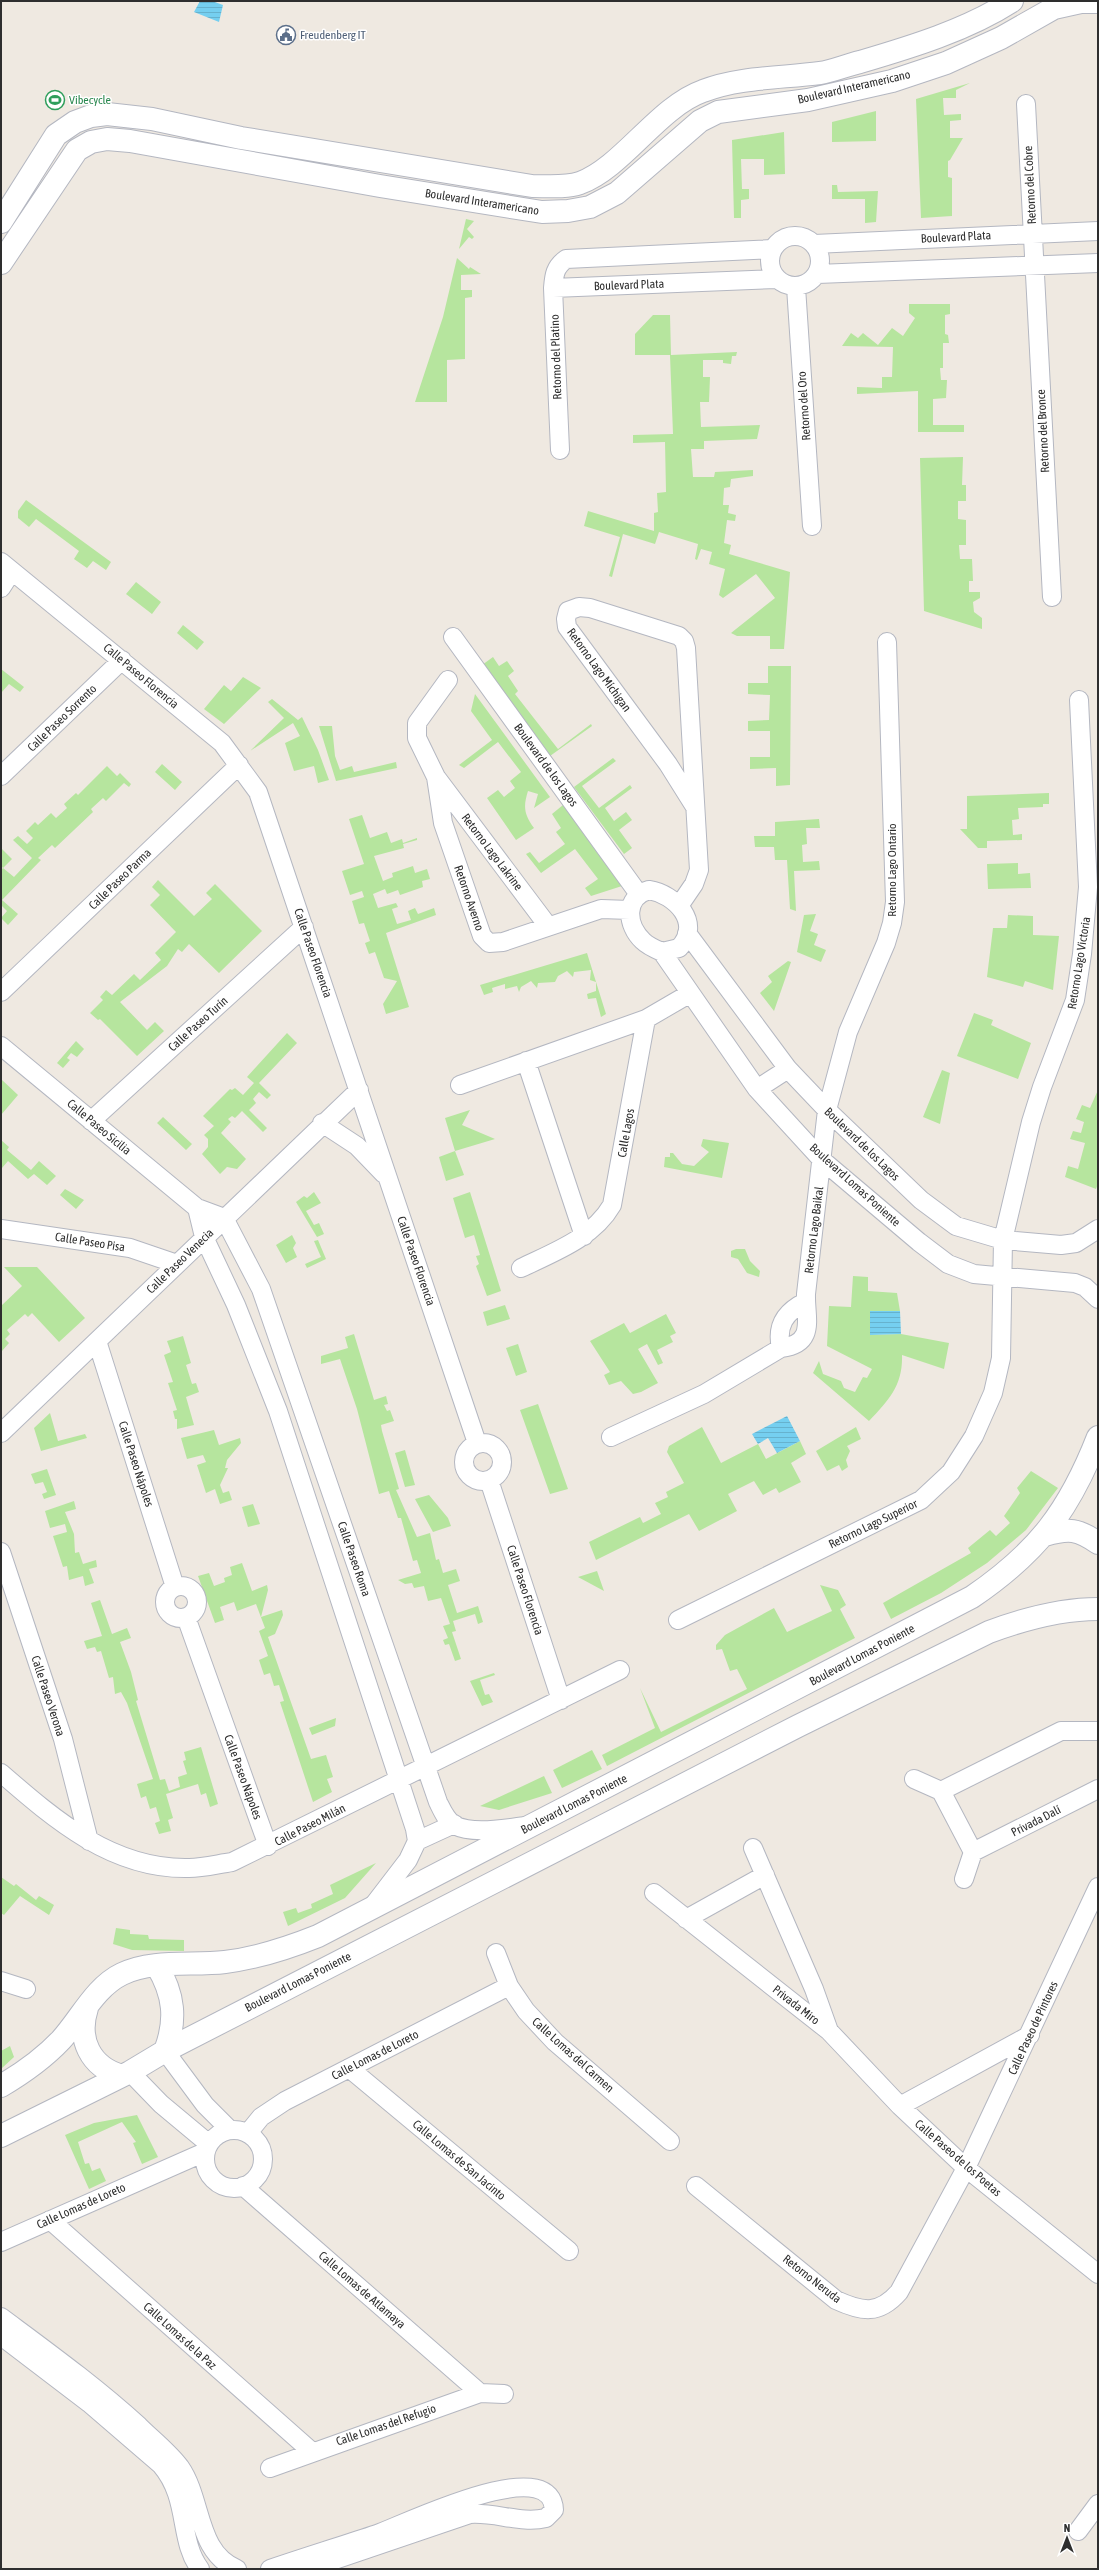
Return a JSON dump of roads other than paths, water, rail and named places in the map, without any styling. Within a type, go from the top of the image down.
[{"type":"street","name":"Boulevard Interamericano","points":[[1,222],[56,135],[75,122],[91,116],[107,114],[152,119],[241,138],[532,186],[557,186],[579,183],[596,175],[677,106],[702,91],[726,84],[822,72],[872,58],[951,32],[1012,1]]},
{"type":"street","name":"Boulevard Interamericano","points":[[1,263],[64,166],[77,150],[92,142],[107,139],[130,140],[380,186],[542,212],[568,211],[590,207],[617,193],[700,121],[718,112],[808,100],[892,81],[946,63],[1001,38],[1054,8],[1081,2],[1098,2]]},
{"type":"street","points":[[702,91],[718,112]]},
{"type":"street","name":"Retorno del Cobre","points":[[1026,104],[1034,266]]},
{"type":"street","name":"Boulevard Plata","points":[[814,244],[1098,231]]},
{"type":"street","points":[[818,274],[820,258],[814,244],[800,236],[792,236],[778,242],[773,249],[769,259],[770,269],[776,278],[785,285],[796,287],[805,285],[818,274],[1098,263]]},
{"type":"street","name":"Retorno del Platino","points":[[560,450],[553,288],[554,274],[558,265],[566,259],[773,249]]},
{"type":"street","name":"Retorno del Bronce","points":[[1034,266],[1052,596]]},
{"type":"street","name":"Boulevard Plata","points":[[553,288],[776,278]]},
{"type":"street","name":"Retorno del Oro","points":[[796,287],[812,526]]},
{"type":"street","points":[[1,588],[6,566]]},
{"type":"street","name":"Calle Paseo Florencia","points":[[6,566],[222,743],[240,765],[258,792],[477,1443]]},
{"type":"street","name":"Retorno Lago Míchigan","points":[[679,906],[698,876],[695,807],[684,641],[679,636],[590,608],[579,607],[568,611],[566,619],[567,627],[668,764],[695,807]]},
{"type":"street","name":"Boulevard de los Lagos","points":[[453,637],[638,893]]},
{"type":"street","name":"Retorno Lago Ontario","points":[[827,1110],[848,1032],[892,923],[895,902],[886,642]]},
{"type":"street","name":"Calle Paseo Sorrento","points":[[1,776],[122,660]]},
{"type":"street","points":[[436,778],[416,730],[417,723],[448,680]]},
{"type":"street","name":"Retorno Lago Victoria","points":[[1003,1240],[1031,1122],[1042,1087],[1075,1000],[1082,954],[1088,887],[1079,700]]},
{"type":"street","name":"Calle Paseo Parma","points":[[1,992],[240,765]]},
{"type":"street","name":"Retorno Averno","points":[[436,778],[444,823],[482,936],[489,943],[503,942],[601,909],[630,910]]},
{"type":"street","name":"Retorno Lago Lakrine","points":[[436,778],[548,926]]},
{"type":"street","points":[[649,890],[660,892],[679,906],[688,922],[688,933],[679,948],[662,952],[641,940],[631,920],[630,910],[638,893],[649,890]]},
{"type":"street","name":"Calle Paseo Turín","points":[[92,1120],[304,926]]},
{"type":"street","name":"Boulevard de los Lagos","points":[[688,933],[788,1069],[827,1110],[921,1200],[956,1226],[1003,1240],[1060,1245],[1076,1243],[1098,1229]]},
{"type":"street","name":"Boulevard Lomas Poniente","points":[[662,952],[689,994],[757,1089],[822,1160],[948,1264],[974,1274],[1002,1278],[1075,1283],[1085,1287],[1098,1299]]},
{"type":"street","points":[[460,1085],[646,1019],[689,994]]},
{"type":"street","name":"Calle Lagos","points":[[521,1268],[584,1236],[607,1215],[612,1205],[646,1019]]},
{"type":"street","name":"Calle Paseo Sicilia","points":[[1,1046],[197,1208],[224,1218]]},
{"type":"street","points":[[526,1061],[584,1236]]},
{"type":"street","points":[[757,1089],[788,1069]]},
{"type":"street","name":"Calle Paseo Venecia","points":[[1,1433],[322,1123],[359,1090]]},
{"type":"street","name":"Retorno Lago Baikal","points":[[781,1348],[790,1347],[800,1341],[806,1331],[809,1320],[805,1302],[827,1110]]},
{"type":"street","points":[[322,1123],[357,1146],[388,1178]]},
{"type":"street","points":[[197,1208],[204,1237],[236,1305],[278,1410],[400,1780],[417,1841]]},
{"type":"street","name":"Calle Paseo Roma","points":[[224,1218],[261,1289],[438,1802],[446,1817],[454,1824]]},
{"type":"street","name":"Calle Paseo Pisa","points":[[1,1229],[130,1248],[177,1264]]},
{"type":"street","name":"Retorno Lago Superior","points":[[678,1620],[921,1500],[951,1472],[974,1436],[993,1393],[1001,1358],[1003,1240]]},
{"type":"street","points":[[611,1436],[704,1394],[781,1348],[778,1335],[782,1324],[796,1307],[805,1302]]},
{"type":"street","name":"Calle Paseo Nápoles","points":[[97,1340],[175,1587],[188,1588],[196,1597],[195,1609],[186,1617],[268,1846]]},
{"type":"street","name":"Boulevard Lomas Poniente","points":[[1,2086],[27,2070],[45,2056],[87,2008],[101,1989],[114,1978],[136,1969],[156,1966],[224,1962],[268,1954],[318,1936],[534,1826],[972,1597],[991,1584],[1045,1535],[1069,1500],[1098,1437]]},
{"type":"street","points":[[477,1443],[492,1445],[501,1456],[500,1470],[489,1480],[474,1479],[465,1468],[466,1453],[477,1443]]},
{"type":"street","name":"Calle Paseo Florencia","points":[[489,1480],[561,1700]]},
{"type":"street","points":[[1045,1535],[1063,1530],[1082,1532],[1098,1543]]},
{"type":"street","name":"Calle Paseo Verona","points":[[1,1552],[63,1739],[89,1841]]},
{"type":"street","name":"Boulevard Lomas Poniente","points":[[1,2136],[126,2074],[165,2051],[770,1740],[989,1632],[1025,1618],[1094,1605]]},
{"type":"street","name":"Calle Paseo Milán","points":[[1,1773],[53,1818],[89,1841],[122,1857],[163,1867],[190,1868],[232,1862],[268,1846],[620,1670]]},
{"type":"street","points":[[941,1791],[1061,1731],[1077,1729],[1097,1734]]},
{"type":"street","points":[[914,1779],[941,1791],[973,1852],[964,1879]]},
{"type":"street","name":"Privada Dalí","points":[[973,1852],[1098,1789]]},
{"type":"street","points":[[370,1909],[408,1860],[417,1841],[454,1824],[484,1829],[534,1826]]},
{"type":"street","name":"Privada Miro","points":[[753,1848],[766,1875],[829,2031]]},
{"type":"street","points":[[686,1919],[766,1875]]},
{"type":"street","name":"Calle Paseo de Pintores","points":[[966,2168],[1030,2035],[1098,1887]]},
{"type":"street","name":"Privada Miro","points":[[654,1893],[829,2031]]},
{"type":"street","name":"Calle Lomas del Carmen","points":[[496,1953],[509,1986],[526,2011],[555,2042],[670,2141]]},
{"type":"street","points":[[156,1966],[169,1988],[172,2001],[173,2026],[165,2051],[205,2105],[260,2147],[262,2166],[252,2182],[244,2186],[231,2188],[219,2184],[210,2176],[205,2164],[207,2148],[222,2132],[239,2132]]},
{"type":"street","points":[[1,1981],[26,1988]]},
{"type":"street","name":"Calle Lomas de Loreto","points":[[239,2132],[285,2101],[509,1986]]},
{"type":"street","points":[[87,2008],[83,2020],[86,2046],[100,2066],[126,2074],[161,2104],[207,2148]]},
{"type":"street","name":"Calle Paseo de los Poetas","points":[[829,2031],[900,2106],[966,2168],[1098,2274]]},
{"type":"street","points":[[900,2106],[1030,2035]]},
{"type":"street","name":"Calle Lomas de San Jacinto","points":[[349,2068],[570,2251]]},
{"type":"street","name":"Calle Lomas de Loreto","points":[[1,2242],[207,2148]]},
{"type":"street","name":"Retorno Neruda","points":[[696,2186],[836,2300],[855,2308],[876,2309],[891,2302],[899,2292],[966,2168]]},
{"type":"street","name":"Calle Lomas de Atlamaya","points":[[244,2186],[480,2393]]},
{"type":"street","name":"Calle Lomas de la Paz","points":[[50,2220],[311,2451]]},
{"type":"street","points":[[1,2317],[179,2466],[193,2493],[214,2564],[237,2569]]},
{"type":"street","points":[[1,2336],[95,2397],[170,2476],[184,2514],[191,2553],[200,2569]]},
{"type":"street","name":"Calle Lomas del Refugio","points":[[270,2468],[311,2451],[480,2393],[504,2394]]},
{"type":"street","points":[[270,2569],[378,2533],[473,2496],[521,2488],[535,2489],[546,2492],[554,2502],[554,2510],[546,2518],[525,2520],[491,2514],[470,2514],[308,2569]]},
{"type":"street","points":[[1078,2531],[1098,2504]]},
{"type":"water","points":[[200,1],[212,1],[223,5],[219,22],[194,12]]},
{"type":"water","points":[[870,1311],[900,1311],[901,1334],[870,1335]]},
{"type":"water","points":[[787,1416],[800,1441],[777,1453],[768,1438],[758,1444],[752,1434]]},
{"type":"place","name":"Freudenberg IT","points":[[286,35]]},
{"type":"place","name":"Vibecycle","points":[[55,100]]}]
